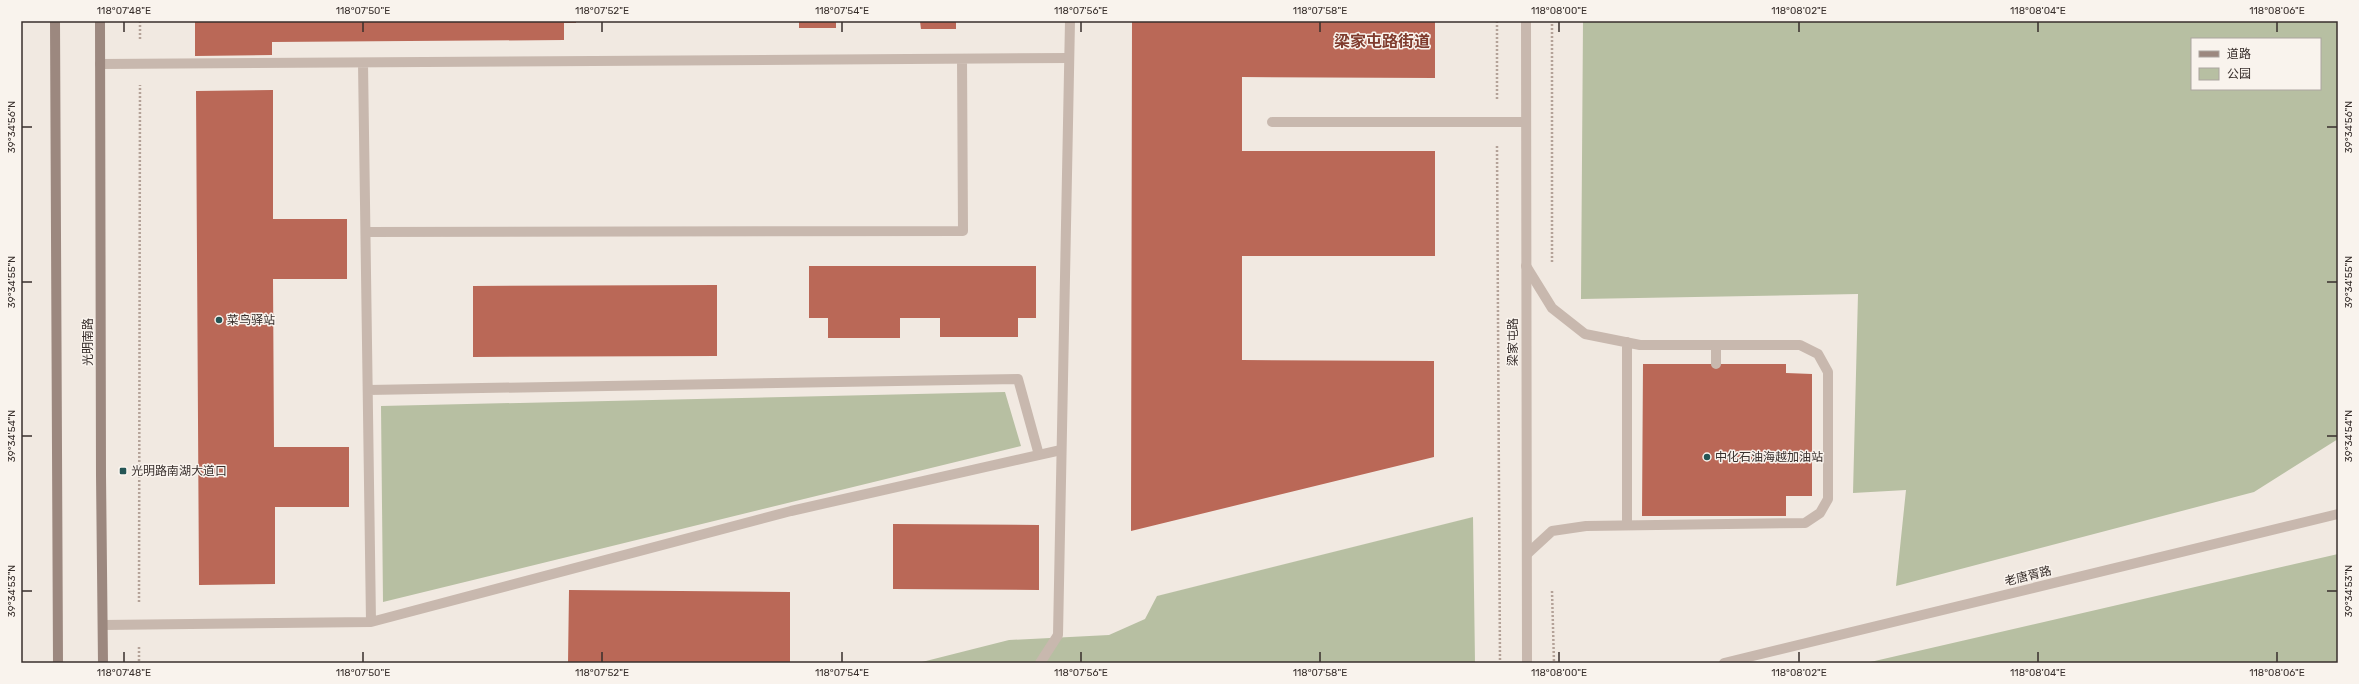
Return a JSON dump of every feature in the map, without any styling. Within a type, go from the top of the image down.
[{"type":"main road","points":[[55,21],[58,663]]},
{"type":"main road","name":"光明南路","points":[[100,21],[103,663]]},
{"type":"street","points":[[1040,663],[1058,635],[1070,21]]},
{"type":"street","name":"梁家屯路","points":[[1526,21],[1527,663]]},
{"type":"street","points":[[100,64],[1069,58]]},
{"type":"street","points":[[366,232],[963,231],[962,59]]},
{"type":"street","points":[[363,63],[371,622]]},
{"type":"street","points":[[1272,122],[1526,122]]},
{"type":"street","points":[[1526,266],[1552,308],[1585,334],[1640,345],[1800,345],[1818,354],[1828,372],[1828,499],[1820,514],[1805,523],[1718,520],[1586,526],[1552,531],[1526,554]]},
{"type":"street","points":[[1627,342],[1627,525]]},
{"type":"street","points":[[1716,345],[1716,364]]},
{"type":"street","points":[[368,390],[1018,379],[1039,455]]},
{"type":"street","points":[[103,625],[371,622],[791,511],[1061,450]]},
{"type":"street","name":"老唐胥路","points":[[1724,663],[2338,514]]},
{"type":"path","points":[[139,663],[140,21]]},
{"type":"path","points":[[1497,21],[1500,663]]},
{"type":"path","points":[[1552,21],[1552,268]]},
{"type":"path","points":[[1552,588],[1554,663]]},
{"type":"green space","points":[[1583,21],[2338,21],[2338,439],[2254,492],[1896,586],[1906,490],[1853,493],[1858,294],[1581,299]]},
{"type":"green space","points":[[1005,392],[1021,446],[383,602],[381,406]]},
{"type":"green space","points":[[1473,517],[1475,663],[918,663],[1009,640],[1109,635],[1145,619],[1157,596]]},
{"type":"green space","points":[[2338,554],[2338,663],[1866,663]]},
{"type":"building","points":[[195,21],[576,21],[576,23],[564,23],[564,40],[272,42],[272,55],[195,56]]},
{"type":"building","points":[[799,21],[836,21],[836,28],[799,28]]},
{"type":"building","points":[[920,21],[956,21],[956,29],[921,29]]},
{"type":"building","points":[[1132,21],[1435,21],[1435,78],[1242,77],[1242,151],[1435,151],[1435,256],[1242,256],[1242,360],[1434,361],[1434,457],[1131,531]]},
{"type":"building","points":[[273,90],[273,219],[347,219],[347,279],[273,279],[274,447],[349,447],[349,507],[275,507],[275,584],[199,585],[196,91]]},
{"type":"building","points":[[809,266],[1036,266],[1036,318],[1018,318],[1018,337],[940,337],[940,318],[900,318],[900,338],[828,338],[828,318],[809,318]]},
{"type":"building","points":[[717,285],[717,356],[473,357],[473,286]]},
{"type":"building","points":[[1643,364],[1786,364],[1786,373],[1812,374],[1812,496],[1786,496],[1786,516],[1642,516]]},
{"type":"building","points":[[893,524],[1039,525],[1039,590],[893,589]]},
{"type":"building","points":[[569,590],[790,592],[790,663],[568,663]]},
{"type":"place","name":"菜鸟驿站","points":[[219,320]]},
{"type":"place","name":"中化石油海越加油站","points":[[1707,457]]},
{"type":"place","name":"光明路南湖大道口","points":[[123,471]]},
{"type":"district","name":"梁家屯路街道","points":[[1382,41]]}]
